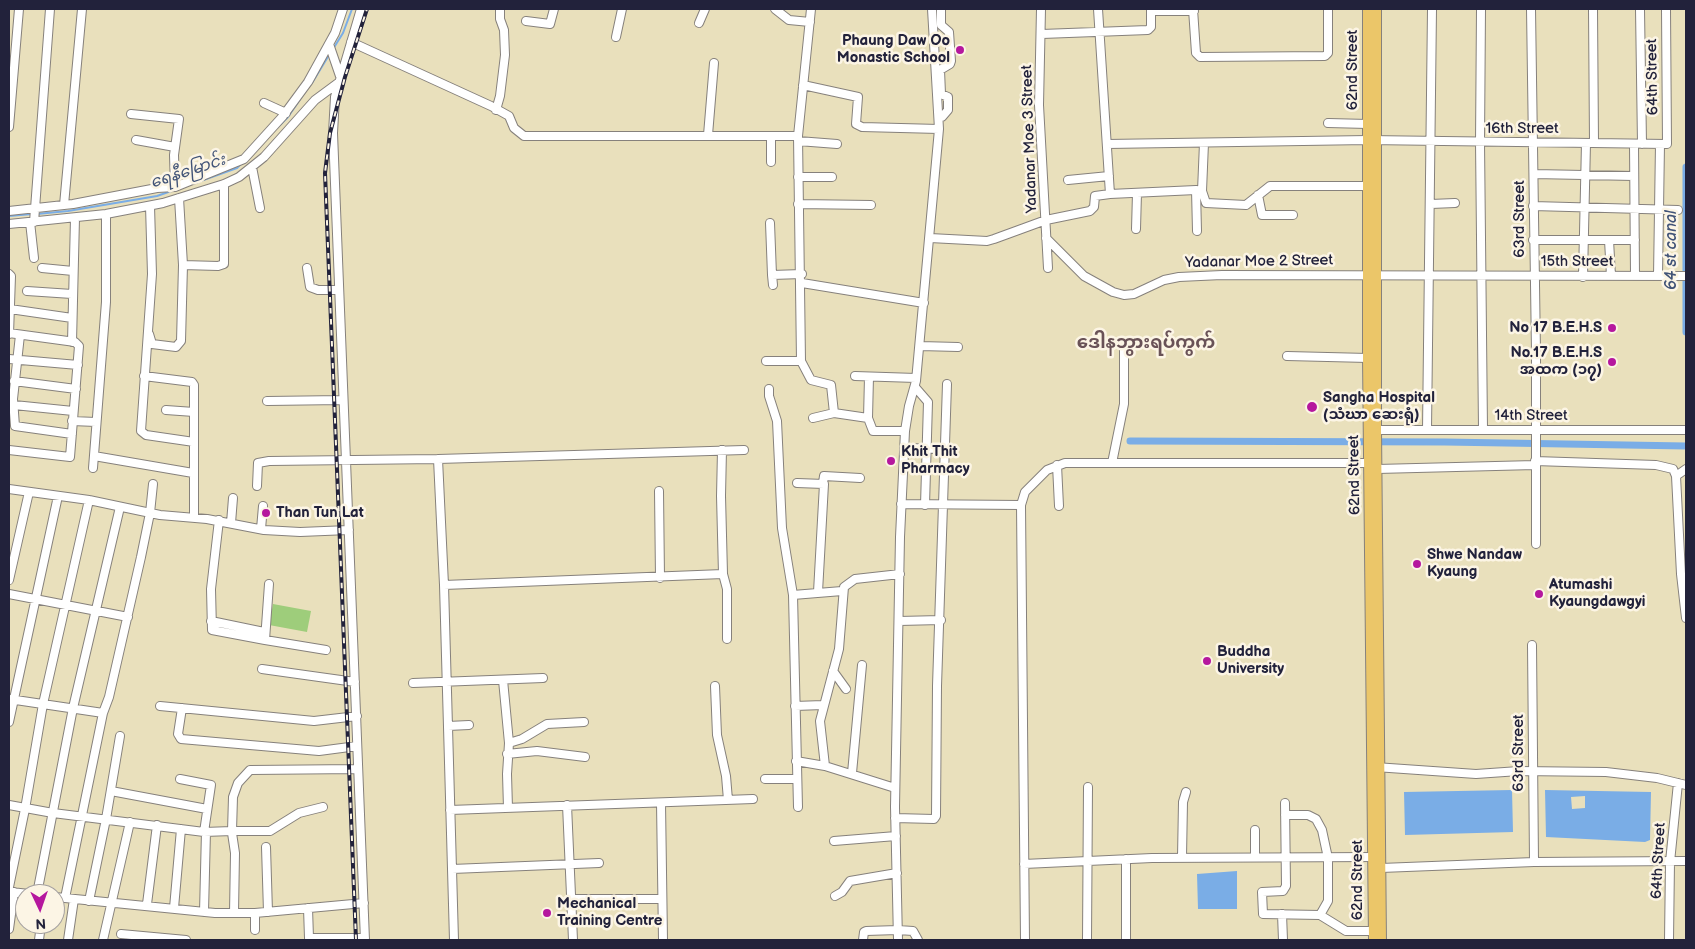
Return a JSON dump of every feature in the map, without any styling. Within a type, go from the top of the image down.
[{"type":"main road","name":"62nd Street","points":[[1368,9],[1368,124],[1372,140]]},
{"type":"main road","name":"62nd Street","points":[[1376,9],[1372,140],[1372,275],[1378,936]]},
{"type":"main road","name":"62nd Street","points":[[1372,275],[1368,358],[1374,433]]},
{"type":"main road","name":"62nd Street","points":[[1377,857],[1380,868],[1378,936]]},
{"type":"street","points":[[9,127],[19,9]]},
{"type":"street","points":[[34,258],[33,221],[50,9]]},
{"type":"street","points":[[64,205],[82,9]]},
{"type":"street","points":[[9,211],[34,210],[120,198],[157,188],[175,187],[244,158],[286,113],[308,82],[330,45],[343,9]]},
{"type":"street","points":[[308,908],[309,939],[365,939],[356,682],[342,400],[333,133],[335,97],[339,78],[361,9]]},
{"type":"street","points":[[496,110],[500,96],[505,55],[504,30],[500,19],[500,9]]},
{"type":"street","points":[[526,20],[550,24],[554,9]]},
{"type":"street","points":[[616,37],[622,9]]},
{"type":"street","points":[[699,22],[705,9]]},
{"type":"street","points":[[775,9],[789,20],[810,22]]},
{"type":"street","points":[[811,9],[798,139],[798,204],[802,274],[801,361],[811,380],[831,385],[834,413]]},
{"type":"street","points":[[898,940],[895,788],[901,504],[905,431],[909,406],[915,387],[920,346],[939,129],[932,9]]},
{"type":"street","points":[[938,117],[942,117],[948,110],[948,97],[941,94],[940,70],[950,64],[951,61],[949,32],[941,25],[941,9]]},
{"type":"street","name":"Yadanar Moe 3 Street","points":[[1041,9],[1042,34],[1039,104],[1048,268]]},
{"type":"street","points":[[1098,9],[1110,194]]},
{"type":"street","points":[[1042,34],[1148,30],[1152,26],[1151,10],[1193,10],[1198,57],[1323,57],[1328,53],[1328,9]]},
{"type":"street","points":[[1427,430],[1432,9]]},
{"type":"street","points":[[1481,9],[1482,429]]},
{"type":"street","name":"63rd Street","points":[[1531,9],[1534,142],[1536,544]]},
{"type":"street","points":[[1583,276],[1586,175],[1590,143],[1593,9]]},
{"type":"street","points":[[1635,276],[1634,176],[1638,144],[1640,9]]},
{"type":"street","name":"64th Street","points":[[1658,276],[1666,9]]},
{"type":"street","points":[[351,42],[509,116],[518,132],[532,136],[608,134],[771,136],[837,144]]},
{"type":"street","points":[[330,45],[339,78]]},
{"type":"street","points":[[708,135],[714,63]]},
{"type":"street","points":[[9,224],[75,218],[150,206],[224,184],[239,177],[276,145],[315,100],[339,78]]},
{"type":"street","points":[[802,85],[858,98],[856,124],[862,127],[939,129]]},
{"type":"street","points":[[264,103],[286,113]]},
{"type":"street","points":[[131,114],[178,118],[175,147],[175,187]]},
{"type":"street","points":[[1328,123],[1368,124]]},
{"type":"street","points":[[771,136],[772,162]]},
{"type":"street","points":[[136,140],[175,147]]},
{"type":"street","name":"16th Street","points":[[1107,144],[1372,140],[1663,144]]},
{"type":"street","points":[[1197,232],[1204,142]]},
{"type":"street","points":[[252,167],[260,208]]},
{"type":"street","points":[[1534,174],[1634,176]]},
{"type":"street","points":[[1068,180],[1109,176]]},
{"type":"street","points":[[798,177],[832,177]]},
{"type":"street","points":[[183,265],[218,266],[224,264],[224,184]]},
{"type":"street","points":[[1199,190],[1209,204],[1246,205],[1270,186],[1372,186]]},
{"type":"street","points":[[930,238],[987,241],[1046,220],[1090,211],[1094,207],[1095,196],[1199,190]]},
{"type":"street","points":[[1136,229],[1137,193]]},
{"type":"street","points":[[1258,195],[1262,215],[1293,215]]},
{"type":"street","points":[[120,198],[125,209]]},
{"type":"street","points":[[148,327],[152,344],[179,346],[182,323],[183,265],[178,198]]},
{"type":"street","points":[[1431,204],[1454,203]]},
{"type":"street","points":[[798,204],[872,205]]},
{"type":"street","points":[[150,206],[152,274],[141,432],[146,436],[194,442]]},
{"type":"street","points":[[1533,206],[1678,210]]},
{"type":"street","points":[[93,468],[106,302],[106,214]]},
{"type":"street","points":[[72,342],[75,218]]},
{"type":"street","points":[[770,223],[773,285]]},
{"type":"street","name":"Yadanar Moe 2 Street","points":[[1046,238],[1084,276],[1124,295],[1134,294],[1164,280],[1179,277],[1372,275]]},
{"type":"street","points":[[1534,240],[1635,240]]},
{"type":"street","points":[[1609,240],[1610,276]]},
{"type":"street","points":[[42,268],[73,271]]},
{"type":"street","points":[[307,268],[310,287],[318,290],[338,290]]},
{"type":"street","points":[[9,274],[11,276],[9,334],[78,344],[71,455],[67,458],[9,450]]},
{"type":"street","points":[[772,275],[802,274]]},
{"type":"street","name":"15th Street","points":[[1372,275],[1481,277],[1683,276]]},
{"type":"street","points":[[802,283],[924,303]]},
{"type":"street","points":[[26,290],[72,294]]},
{"type":"street","points":[[10,309],[72,318]]},
{"type":"street","points":[[20,335],[13,360],[11,421],[17,427],[72,434]]},
{"type":"street","points":[[920,346],[958,347]]},
{"type":"street","points":[[1112,463],[1124,404],[1124,350]]},
{"type":"street","points":[[1287,356],[1368,358]]},
{"type":"street","points":[[13,360],[78,365]]},
{"type":"street","points":[[766,361],[801,361]]},
{"type":"street","points":[[144,376],[193,383],[194,517]]},
{"type":"street","points":[[855,376],[916,378]]},
{"type":"street","points":[[869,377],[868,418],[873,430],[905,431]]},
{"type":"street","points":[[12,378],[76,389]]},
{"type":"street","points":[[895,818],[934,819],[936,816],[948,384]]},
{"type":"street","points":[[915,387],[928,402],[925,505]]},
{"type":"street","points":[[770,388],[769,396],[777,421],[782,528],[793,595],[798,807]]},
{"type":"street","points":[[12,400],[73,411]]},
{"type":"street","points":[[267,401],[342,400]]},
{"type":"street","points":[[166,410],[194,412]]},
{"type":"street","points":[[813,418],[834,413],[868,418]]},
{"type":"street","points":[[72,421],[96,422]]},
{"type":"street","name":"14th Street","points":[[1374,433],[1482,429],[1536,431],[1686,430]]},
{"type":"street","points":[[904,448],[947,449]]},
{"type":"street","points":[[722,450],[723,574],[727,589],[727,639]]},
{"type":"street","points":[[258,486],[258,463],[261,461],[438,459],[744,450]]},
{"type":"street","points":[[94,456],[193,473]]},
{"type":"street","points":[[438,459],[444,585],[454,940]]},
{"type":"street","points":[[1026,940],[1021,505],[1022,497],[1028,488],[1047,470],[1057,465],[1374,462],[1667,466],[1673,469],[1676,476],[1681,581],[1686,618]]},
{"type":"street","points":[[1057,465],[1059,506]]},
{"type":"street","points":[[1676,476],[1686,469]]},
{"type":"street","points":[[818,592],[824,476],[860,478]]},
{"type":"street","points":[[797,483],[823,483]]},
{"type":"street","points":[[65,893],[103,713],[109,698],[128,616],[150,513],[153,484]]},
{"type":"street","points":[[9,489],[89,500],[150,513],[219,520],[261,529],[300,532],[349,530]]},
{"type":"street","points":[[659,491],[660,578]]},
{"type":"street","points":[[9,580],[29,492]]},
{"type":"street","points":[[9,722],[11,699],[58,496]]},
{"type":"street","points":[[232,523],[233,498]]},
{"type":"street","points":[[9,929],[10,890],[43,704],[89,500]]},
{"type":"street","points":[[901,504],[944,506],[1021,505]]},
{"type":"street","points":[[261,529],[263,506]]},
{"type":"street","points":[[39,884],[73,708],[120,508]]},
{"type":"street","points":[[219,520],[211,589],[211,621],[264,636],[326,650]]},
{"type":"street","points":[[444,585],[660,578],[723,574]]},
{"type":"street","points":[[825,766],[821,736],[823,705],[840,642],[842,590],[846,584],[855,579],[900,574]]},
{"type":"street","points":[[264,636],[269,584]]},
{"type":"street","points":[[793,595],[842,590]]},
{"type":"street","points":[[9,594],[64,606],[128,616]]},
{"type":"street","points":[[899,621],[941,620]]},
{"type":"street","name":"63rd Street","points":[[1532,645],[1534,862]]},
{"type":"street","points":[[852,773],[862,665]]},
{"type":"street","points":[[262,669],[356,682]]},
{"type":"street","points":[[833,670],[846,689]]},
{"type":"street","points":[[413,683],[446,680],[543,678]]},
{"type":"street","points":[[503,680],[509,743],[508,808]]},
{"type":"street","points":[[716,686],[717,735],[726,776],[728,800]]},
{"type":"street","points":[[11,699],[103,713]]},
{"type":"street","points":[[795,706],[823,705]]},
{"type":"street","points":[[160,706],[314,721],[356,716]]},
{"type":"street","points":[[182,708],[178,734],[181,739],[319,751],[357,746]]},
{"type":"street","points":[[509,743],[522,739],[547,724],[584,722]]},
{"type":"street","points":[[448,726],[469,725]]},
{"type":"street","points":[[89,901],[106,819],[120,736]]},
{"type":"street","points":[[508,754],[537,751],[585,757]]},
{"type":"street","points":[[796,761],[852,773],[895,788]]},
{"type":"street","points":[[1376,767],[1476,774],[1532,771],[1606,772],[1641,776],[1686,785]]},
{"type":"street","points":[[234,914],[235,853],[232,832],[233,797],[238,783],[250,770],[358,770]]},
{"type":"street","points":[[180,779],[210,784],[205,831],[204,912]]},
{"type":"street","points":[[765,779],[797,779]]},
{"type":"street","name":"64th Street","points":[[1669,940],[1670,862],[1678,783]]},
{"type":"street","points":[[1087,940],[1088,786]]},
{"type":"street","points":[[110,791],[207,809]]},
{"type":"street","points":[[1182,857],[1183,802],[1186,792]]},
{"type":"street","points":[[450,810],[752,799]]},
{"type":"street","points":[[661,803],[663,940]]},
{"type":"street","points":[[1285,804],[1285,890],[1262,892],[1263,914],[1320,916],[1352,936],[1378,936]]},
{"type":"street","points":[[9,805],[53,813],[181,829],[232,832],[270,831],[299,813],[323,807]]},
{"type":"street","points":[[567,805],[573,940]]},
{"type":"street","points":[[1285,815],[1308,815],[1316,819],[1325,840],[1328,858],[1328,902],[1320,916]]},
{"type":"street","points":[[103,940],[130,822]]},
{"type":"street","points":[[147,904],[157,825]]},
{"type":"street","points":[[174,908],[181,829]]},
{"type":"street","points":[[1255,830],[1255,858]]},
{"type":"street","points":[[834,841],[896,836]]},
{"type":"street","points":[[266,847],[268,912]]},
{"type":"street","points":[[1024,864],[1126,858],[1377,857]]},
{"type":"street","points":[[1126,858],[1126,940]]},
{"type":"street","points":[[1380,868],[1534,862],[1686,861]]},
{"type":"street","points":[[452,870],[599,863]]},
{"type":"street","points":[[835,896],[842,892],[850,881],[897,873]]},
{"type":"street","points":[[65,898],[110,903],[147,904],[234,914],[364,903]]},
{"type":"street","points":[[68,940],[74,899]]},
{"type":"street","points":[[572,899],[661,899]]},
{"type":"street","points":[[255,913],[255,930]]},
{"type":"street","points":[[1282,914],[1283,940]]},
{"type":"street","points":[[863,940],[864,932],[866,931],[898,930],[913,931],[918,940]]},
{"type":"street","points":[[122,934],[186,940]]},
{"type":"green space","points":[[273,604],[311,611],[307,632],[269,625]]},
{"type":"water","points":[[1512,790],[1513,832],[1405,835],[1404,792]]},
{"type":"water","points":[[1545,790],[1651,792],[1650,840],[1645,842],[1546,837]],"holes":[[[1585,796],[1585,808],[1572,809],[1571,797]]]},
{"type":"water","points":[[1237,871],[1237,909],[1198,909],[1197,874]]},
{"type":"waterway","name":"ရေနီမြောင်း","points":[[333,49],[343,33],[352,9]]},
{"type":"waterway","name":"ရေနီမြောင်း","points":[[312,83],[329,55]]},
{"type":"waterway","name":"ရေနီမြောင်း","points":[[277,128],[288,117],[307,89]]},
{"type":"waterway","name":"ရေနီမြောင်း","points":[[195,183],[237,168],[241,164]]},
{"type":"waterway","name":"64 st canal","points":[[1686,167],[1686,332]]},
{"type":"waterway","name":"ရေနီမြောင်း","points":[[37,214],[68,211],[157,196],[174,190]]},
{"type":"waterway","name":"ရေနီမြောင်း","points":[[9,216],[32,214]]},
{"type":"waterway","points":[[1130,441],[1445,442],[1686,446]]},
{"type":"railway","points":[[356,940],[325,173],[330,133],[345,77],[367,9]]},
{"type":"place","name":"Phaung Daw Oo Monastic School","points":[[960,50]]},
{"type":"place","name":"No 17 B.E.H.S","points":[[1612,328]]},
{"type":"place","name":"No.17 B.E.H.S အထက (၁၇)","points":[[1612,362]]},
{"type":"place","name":"Sangha Hospital (သံဃာ ဆေးရုံ)","points":[[1312,407]]},
{"type":"place","name":"Khit Thit Pharmacy","points":[[891,461]]},
{"type":"place","name":"Than Tun Lat","points":[[266,513]]},
{"type":"place","name":"Shwe Nandaw Kyaung","points":[[1417,564]]},
{"type":"place","name":"Atumashi Kyaungdawgyi","points":[[1539,594]]},
{"type":"place","name":"Buddha University","points":[[1207,661]]},
{"type":"place","name":"Mechanical Training Centre","points":[[547,913]]},
{"type":"district","name":"ဒေါနဘွားရပ်ကွက်","points":[[1146,343]]}]
